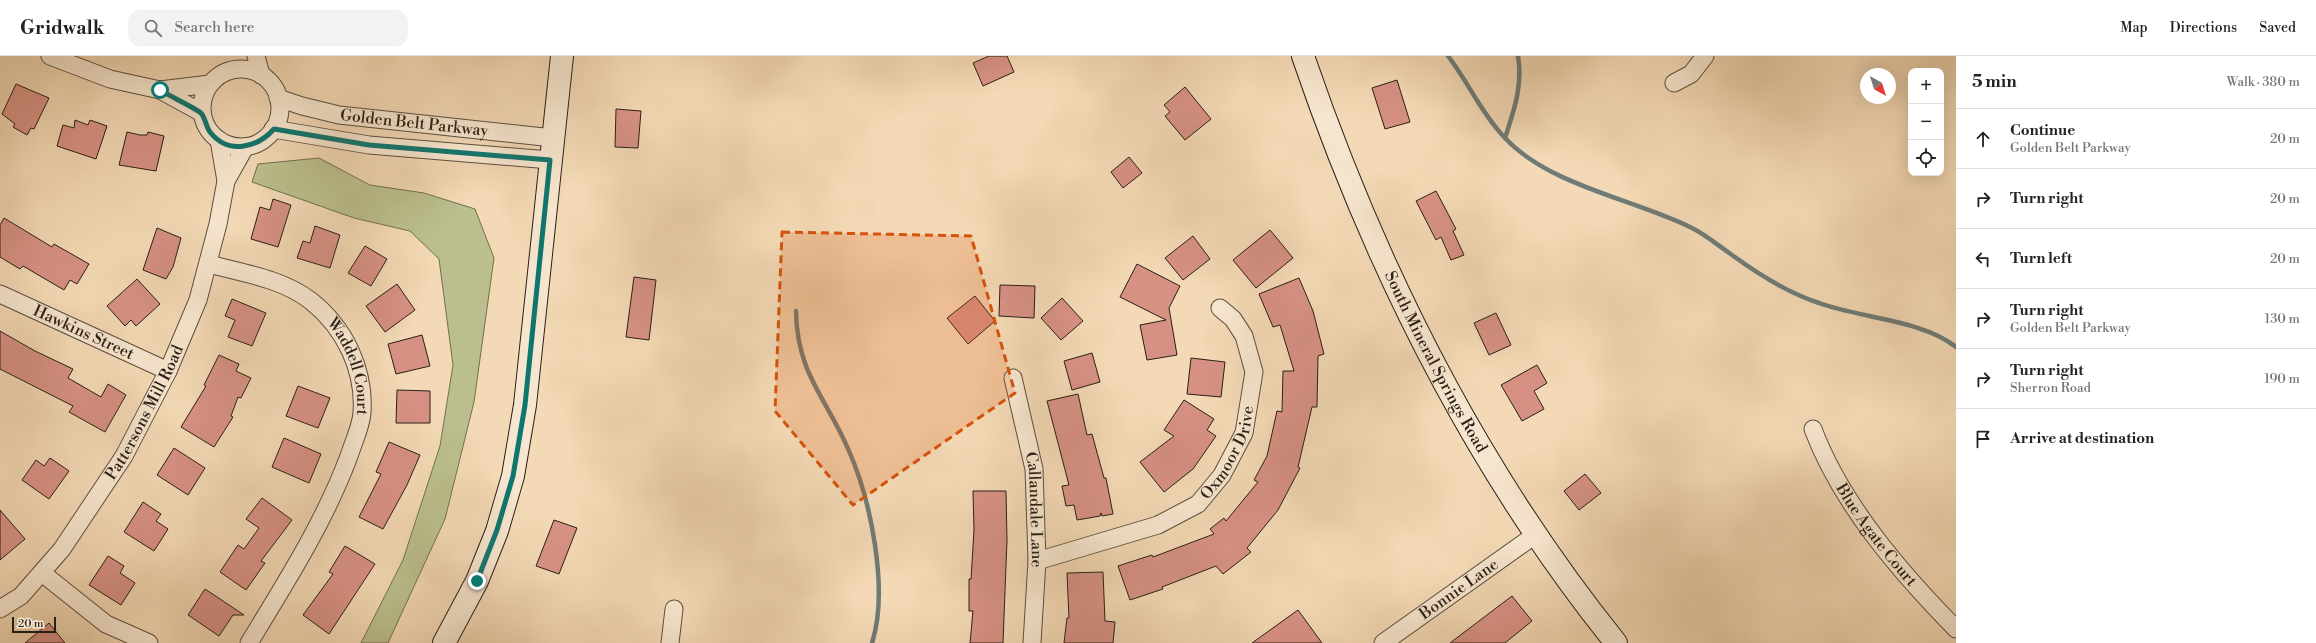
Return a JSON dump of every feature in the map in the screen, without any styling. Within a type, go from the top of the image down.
[{"type":"street","points":[[50,56],[110,79],[160,90],[202,113]]},
{"type":"street","points":[[256,56],[261,75]]},
{"type":"street","points":[[444,643],[477,581],[497,530],[513,476],[525,405],[562,56]]},
{"type":"street","name":"South Mineral Springs Road","points":[[1303,56],[1333,144],[1401,300],[1481,448],[1535,535],[1616,643]]},
{"type":"street","points":[[1674,83],[1691,74],[1704,56]]},
{"type":"street","points":[[234,63],[261,75],[272,85],[278,98],[279,114],[274,129],[256,143],[245,147],[227,145],[219,140],[208,128],[202,113],[203,98],[210,84],[234,63]]},
{"type":"street","points":[[160,90],[210,84]]},
{"type":"street","name":"Golden Belt Parkway","points":[[278,98],[338,115],[553,138]]},
{"type":"street","name":"Golden Belt Parkway","points":[[274,129],[369,145],[550,160]]},
{"type":"street","name":"Pattersons Mill Road","points":[[219,140],[226,181]]},
{"type":"street","name":"Pattersons Mill Road","points":[[0,609],[21,596],[62,549],[124,456],[168,371],[198,300],[209,264],[226,181],[245,147]]},
{"type":"street","name":"Waddell Court","points":[[209,264],[272,281],[311,301],[327,317],[349,348],[358,371],[362,392],[362,414],[335,494],[306,551],[249,643]]},
{"type":"street","name":"Hawkins Street","points":[[0,294],[168,371]]},
{"type":"street","name":"Oxmoor Drive","points":[[1037,561],[1158,525],[1198,504],[1222,475],[1244,433],[1254,372],[1244,336],[1233,319],[1220,308]]},
{"type":"street","name":"Callandale Lane","points":[[1013,378],[1034,468],[1037,561],[1032,643]]},
{"type":"street","name":"Blue Agate Court","points":[[1813,429],[1824,458],[1850,500],[1883,547],[1956,629]]},
{"type":"street","name":"Bonnie Lane","points":[[1383,643],[1535,535]]},
{"type":"street","points":[[42,573],[106,624],[149,643]]},
{"type":"street","points":[[670,643],[674,610]]},
{"type":"highlighted area","points":[[782,232],[971,236],[1015,393],[853,505],[775,411]]},
{"type":"green space","points":[[319,158],[370,185],[424,193],[475,209],[494,258],[474,402],[445,519],[388,643],[361,643],[403,560],[440,446],[453,365],[439,259],[410,231],[354,218],[252,182],[258,164]]},
{"type":"building","points":[[989,56],[1007,56],[1014,72],[983,86],[973,63]]},
{"type":"building","points":[[1397,80],[1410,122],[1385,129],[1372,88]]},
{"type":"building","points":[[16,84],[49,98],[34,129],[31,128],[27,135],[13,127],[15,124],[2,114]]},
{"type":"building","points":[[1185,87],[1211,119],[1185,140],[1165,116],[1170,112],[1164,105]]},
{"type":"building","points":[[616,109],[641,111],[638,148],[615,147]]},
{"type":"building","points":[[75,120],[88,125],[90,120],[107,126],[96,159],[57,146],[63,125],[74,128]]},
{"type":"building","points":[[127,132],[147,135],[148,132],[164,136],[156,171],[119,165]]},
{"type":"building","points":[[1129,157],[1142,173],[1123,188],[1111,172]]},
{"type":"building","points":[[1436,191],[1456,229],[1453,231],[1464,255],[1451,260],[1441,237],[1436,240],[1416,201]]},
{"type":"building","points":[[273,199],[291,205],[278,247],[251,239],[260,207],[270,210]]},
{"type":"building","points":[[4,218],[52,247],[54,244],[89,264],[77,284],[70,280],[64,290],[23,266],[20,269],[0,257],[0,225]]},
{"type":"building","points":[[315,226],[340,235],[330,268],[297,258],[303,241],[310,243]]},
{"type":"building","points":[[157,228],[181,238],[173,267],[166,279],[143,270]]},
{"type":"building","points":[[1270,230],[1293,258],[1256,288],[1233,260]]},
{"type":"building","points":[[1193,236],[1210,259],[1183,280],[1165,258]]},
{"type":"building","points":[[365,246],[387,259],[371,286],[348,273]]},
{"type":"building","points":[[1137,264],[1180,286],[1169,308],[1177,355],[1147,360],[1140,325],[1166,320],[1120,297]]},
{"type":"building","points":[[634,277],[656,280],[649,340],[626,337]]},
{"type":"building","points":[[1299,278],[1313,311],[1324,354],[1318,356],[1317,407],[1312,407],[1298,467],[1300,468],[1278,510],[1247,548],[1251,552],[1223,574],[1216,566],[1162,587],[1163,589],[1130,600],[1118,566],[1152,555],[1153,557],[1214,534],[1210,529],[1224,518],[1226,521],[1258,482],[1254,480],[1267,456],[1277,411],[1282,412],[1283,371],[1294,371],[1280,325],[1273,327],[1259,294]]},
{"type":"building","points":[[137,279],[160,304],[136,326],[131,320],[125,326],[107,306]]},
{"type":"building","points":[[397,284],[415,310],[385,332],[366,306]]},
{"type":"building","points":[[1000,285],[1035,286],[1034,318],[999,316]]},
{"type":"building","points":[[975,296],[995,321],[968,344],[947,318]]},
{"type":"building","points":[[1062,298],[1083,321],[1061,340],[1041,318]]},
{"type":"building","points":[[232,299],[266,313],[252,346],[228,337],[235,320],[225,316]]},
{"type":"building","points":[[1496,313],[1511,345],[1489,355],[1474,323]]},
{"type":"building","points":[[0,331],[35,351],[73,369],[68,378],[101,397],[108,384],[126,395],[105,432],[69,412],[73,406],[0,369]]},
{"type":"building","points":[[422,335],[430,366],[396,374],[388,344]]},
{"type":"building","points":[[1092,353],[1100,382],[1072,390],[1064,361]]},
{"type":"building","points":[[219,355],[239,364],[236,371],[251,378],[241,398],[238,397],[231,416],[233,417],[214,447],[181,427],[206,386],[204,385]]},
{"type":"building","points":[[1191,358],[1225,362],[1221,397],[1187,394]]},
{"type":"building","points":[[1537,365],[1547,383],[1534,391],[1544,409],[1522,421],[1501,385]]},
{"type":"building","points":[[298,386],[330,398],[318,428],[286,416]]},
{"type":"building","points":[[397,390],[430,391],[430,423],[396,423]]},
{"type":"building","points":[[1078,394],[1087,435],[1092,434],[1104,478],[1106,478],[1113,514],[1102,516],[1101,513],[1100,516],[1077,520],[1074,505],[1066,506],[1062,486],[1069,485],[1047,401]]},
{"type":"building","points":[[1184,400],[1214,419],[1207,430],[1216,436],[1193,469],[1164,492],[1140,462],[1174,436],[1164,430]]},
{"type":"building","points":[[284,438],[321,454],[309,483],[272,467]]},
{"type":"building","points":[[389,442],[420,455],[407,485],[383,529],[359,517],[381,474],[376,472]]},
{"type":"building","points":[[174,448],[205,468],[188,495],[157,475]]},
{"type":"building","points":[[50,458],[69,471],[49,499],[22,480],[36,460],[44,466]]},
{"type":"building","points":[[1585,474],[1601,493],[1579,510],[1564,491]]},
{"type":"building","points":[[973,491],[1006,491],[1007,540],[1003,643],[970,643],[973,611],[969,611],[969,579],[971,579],[974,530]]},
{"type":"building","points":[[262,498],[292,520],[261,561],[265,563],[246,590],[220,572],[238,545],[244,549],[259,528],[246,519]]},
{"type":"building","points":[[143,502],[161,514],[156,521],[168,529],[154,551],[124,532]]},
{"type":"building","points":[[0,510],[25,539],[0,560]]},
{"type":"building","points":[[554,520],[577,528],[559,574],[536,566]]},
{"type":"building","points":[[345,546],[375,564],[329,634],[303,615],[333,574],[329,572]]},
{"type":"building","points":[[108,556],[124,566],[120,573],[135,583],[121,605],[89,585]]},
{"type":"building","points":[[1103,572],[1105,621],[1115,622],[1113,643],[1064,643],[1067,618],[1069,618],[1067,573]]},
{"type":"building","points":[[205,589],[244,615],[233,615],[219,636],[188,615]]},
{"type":"building","points":[[1512,596],[1532,621],[1505,643],[1450,643]]},
{"type":"building","points":[[1298,610],[1322,643],[1252,643]]},
{"type":"building","points":[[49,623],[65,643],[25,643]]},
{"type":"waterway","points":[[1448,56],[1497,129],[1524,154],[1545,168],[1569,180],[1645,208],[1692,228],[1763,276],[1807,299],[1835,308],[1909,325],[1942,338],[1956,347]]},
{"type":"waterway","points":[[1505,138],[1517,98],[1519,78],[1518,56]]},
{"type":"waterway","points":[[796,311],[798,333],[807,369],[849,451],[857,471],[870,520],[875,546],[879,598],[877,622],[872,643]]},
{"type":"route","points":[[160,90],[202,113],[205,124],[211,133],[227,145],[236,147],[245,147],[256,143],[266,137],[274,129],[369,145],[550,160],[525,405],[513,476],[497,530],[477,581]]}]
